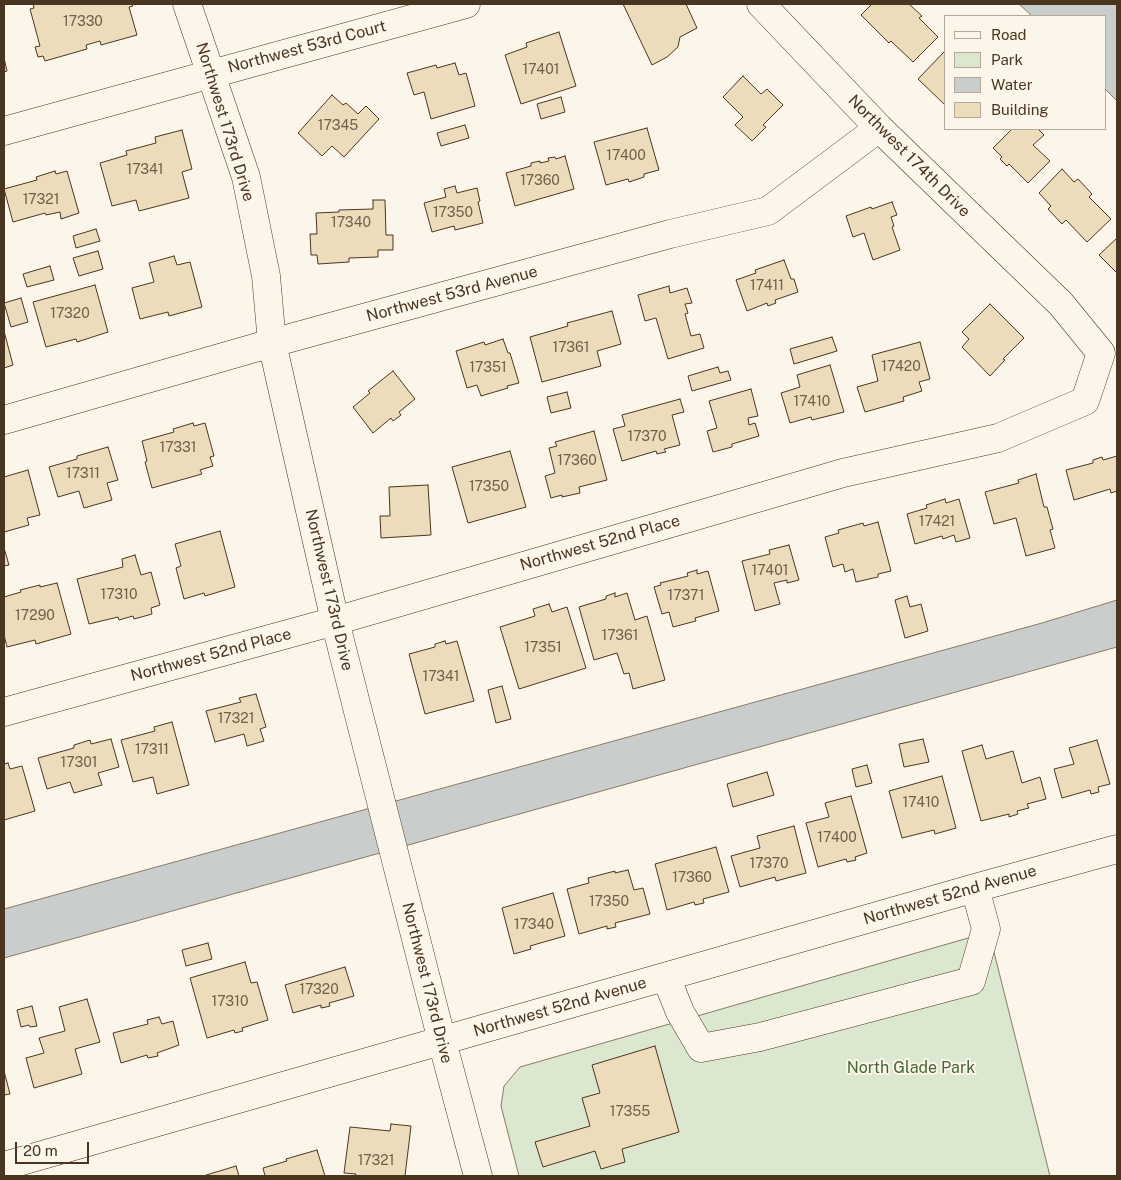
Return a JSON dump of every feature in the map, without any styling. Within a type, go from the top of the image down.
[{"type":"street","name":"Northwest 173rd Drive","points":[[187,4],[246,178],[266,276],[272,343],[335,621],[478,1176]]},
{"type":"street","name":"Northwest 53rd Court","points":[[4,131],[466,4]]},
{"type":"street","name":"Northwest 174th Drive","points":[[761,4],[879,128],[1060,304]]},
{"type":"street","name":"Northwest 53rd Avenue","points":[[4,420],[272,343],[660,237],[768,211],[879,128]]},
{"type":"street","name":"Northwest 52nd Place","points":[[4,712],[335,621],[843,473],[998,438],[1085,401],[1101,353],[1060,304]]},
{"type":"street","name":"Northwest 52nd Avenue","points":[[4,1166],[1117,849]]},
{"type":"street","points":[[666,976],[680,1012],[700,1048],[760,1037],[971,981],[986,929],[975,888]]},
{"type":"green space","name":"North Glade Park","points":[[989,932],[1050,1176],[519,1176],[501,1106],[504,1086],[520,1067]]},
{"type":"water","points":[[1019,4],[1117,4],[1117,101],[1106,90],[1106,15],[1031,15]]},
{"type":"water","points":[[1117,600],[1117,647],[4,958],[4,909],[1042,623]]},
{"type":"building","points":[[33,4],[132,4],[133,6],[129,7],[137,35],[101,45],[100,41],[86,45],[87,49],[45,61],[43,56],[38,57],[35,47],[40,46],[30,9],[34,8]]},
{"type":"building","points":[[623,4],[686,4],[697,28],[680,37],[678,47],[667,57],[652,65]]},
{"type":"building","points":[[872,4],[909,4],[922,16],[919,18],[938,37],[913,62],[891,41],[889,43],[861,15]]},
{"type":"building","points":[[559,32],[576,86],[521,104],[505,55],[527,47],[526,43]]},
{"type":"building","points":[[944,52],[944,104],[918,79]]},
{"type":"building","points":[[4,58],[7,71],[4,72]]},
{"type":"building","points":[[455,63],[459,75],[466,73],[475,106],[431,119],[424,92],[414,95],[407,73],[436,65],[437,68]]},
{"type":"building","points":[[743,76],[761,94],[767,89],[783,105],[763,125],[766,127],[752,141],[735,125],[743,117],[723,97]]},
{"type":"building","points":[[332,95],[343,105],[346,103],[358,114],[366,106],[379,119],[344,157],[332,146],[322,156],[298,133]]},
{"type":"building","points":[[561,97],[565,112],[541,119],[537,104]]},
{"type":"building","points":[[465,125],[469,138],[441,146],[437,133]]},
{"type":"building","points":[[647,128],[659,170],[644,174],[644,177],[629,182],[628,179],[606,185],[594,142]]},
{"type":"building","points":[[182,130],[192,169],[182,172],[189,198],[139,211],[136,200],[112,206],[100,163],[127,155],[126,151],[156,143],[155,137]]},
{"type":"building","points":[[1011,130],[1039,130],[1044,135],[1033,145],[1050,161],[1028,183],[1009,164],[1007,166],[1000,159],[1002,157],[993,148]]},
{"type":"building","points":[[565,156],[574,189],[515,206],[506,173],[531,166],[531,163],[549,161],[548,158],[555,157],[556,159]]},
{"type":"building","points":[[1062,169],[1074,182],[1078,179],[1092,194],[1089,197],[1111,219],[1087,242],[1066,220],[1062,224],[1048,209],[1051,206],[1039,193]]},
{"type":"building","points":[[55,171],[56,174],[67,171],[79,213],[61,219],[60,212],[46,215],[45,213],[13,222],[4,189],[37,180],[36,177]]},
{"type":"building","points":[[455,186],[457,193],[477,188],[483,223],[455,230],[454,226],[432,232],[424,203],[446,197],[444,189]]},
{"type":"building","points":[[373,200],[385,200],[386,235],[393,235],[393,250],[378,250],[378,257],[349,258],[349,262],[318,264],[317,255],[311,255],[310,234],[317,234],[316,213],[373,209]]},
{"type":"building","points":[[892,202],[897,215],[891,217],[894,226],[892,227],[900,250],[873,260],[864,233],[853,237],[846,216]]},
{"type":"building","points":[[96,229],[100,241],[76,248],[73,236]]},
{"type":"building","points":[[1117,238],[1117,273],[1099,255]]},
{"type":"building","points":[[98,251],[103,269],[79,276],[73,258]]},
{"type":"building","points":[[174,256],[177,265],[190,262],[202,307],[169,316],[168,312],[140,319],[132,288],[154,282],[149,263]]},
{"type":"building","points":[[784,260],[791,279],[794,279],[798,292],[775,300],[776,303],[768,306],[767,303],[747,311],[736,280],[756,273],[755,270]]},
{"type":"building","points":[[50,266],[54,280],[27,287],[23,274]]},
{"type":"building","points":[[95,285],[108,332],[77,342],[76,339],[46,347],[33,302]]},
{"type":"building","points":[[669,286],[670,293],[687,288],[692,303],[685,304],[688,313],[685,314],[691,336],[700,334],[704,348],[668,359],[656,318],[645,321],[638,295]]},
{"type":"building","points":[[21,298],[28,322],[11,327],[4,303]]},
{"type":"building","points":[[990,304],[1024,338],[1003,359],[1005,360],[990,376],[962,347],[969,339],[962,332]]},
{"type":"building","points":[[612,311],[621,344],[597,351],[601,366],[542,382],[530,337],[568,326],[567,323]]},
{"type":"building","points":[[4,331],[13,365],[4,368]]},
{"type":"building","points":[[832,337],[837,351],[794,364],[790,349]]},
{"type":"building","points":[[503,339],[508,353],[510,353],[519,383],[481,396],[477,385],[467,388],[456,351],[484,342],[485,345]]},
{"type":"building","points":[[920,342],[930,379],[919,382],[922,391],[903,397],[904,401],[865,412],[857,387],[878,381],[872,355]]},
{"type":"building","points":[[830,365],[844,412],[812,420],[811,417],[790,423],[781,393],[800,387],[797,375]]},
{"type":"building","points":[[718,367],[720,373],[728,371],[731,380],[692,391],[688,376]]},
{"type":"building","points":[[393,371],[415,399],[399,412],[401,415],[393,421],[391,418],[373,433],[353,407],[370,393],[368,391]]},
{"type":"building","points":[[751,389],[758,416],[748,418],[749,425],[755,423],[759,436],[732,444],[732,447],[713,452],[707,431],[717,428],[709,401]]},
{"type":"building","points":[[567,392],[571,408],[551,413],[547,397]]},
{"type":"building","points":[[680,399],[684,412],[672,415],[680,445],[664,449],[666,452],[657,454],[656,451],[622,461],[613,429],[625,426],[622,415]]},
{"type":"building","points":[[193,423],[194,426],[205,423],[214,456],[210,457],[213,466],[200,470],[202,474],[152,488],[142,441],[174,432],[173,429]]},
{"type":"building","points":[[594,431],[607,480],[579,487],[580,493],[551,498],[545,476],[555,473],[549,448],[557,446],[555,442]]},
{"type":"building","points":[[108,447],[118,480],[107,483],[112,500],[84,508],[79,491],[58,497],[49,467]]},
{"type":"building","points":[[510,451],[526,507],[468,523],[452,467]]},
{"type":"building","points":[[1117,456],[1117,491],[1111,493],[1110,489],[1074,500],[1066,470],[1093,463],[1093,460],[1102,457],[1103,460]]},
{"type":"building","points":[[28,470],[40,515],[27,518],[29,525],[4,532],[4,477]]},
{"type":"building","points":[[1036,474],[1044,507],[1047,507],[1053,529],[1050,530],[1055,548],[1026,556],[1016,518],[994,524],[985,492],[1019,483],[1018,480]]},
{"type":"building","points":[[428,485],[431,535],[381,538],[380,516],[390,516],[389,487]]},
{"type":"building","points":[[945,499],[946,503],[959,499],[970,538],[956,542],[954,535],[943,539],[942,536],[915,544],[907,514],[927,508],[926,505]]},
{"type":"building","points":[[878,522],[891,571],[878,574],[878,577],[856,582],[853,569],[845,572],[843,564],[833,567],[825,537],[839,533],[838,530],[863,523],[864,526]]},
{"type":"building","points":[[220,531],[235,587],[205,596],[204,593],[184,599],[176,568],[181,566],[175,544]]},
{"type":"building","points":[[789,545],[799,580],[787,583],[787,580],[774,583],[780,604],[755,611],[742,561],[770,554],[769,550]]},
{"type":"building","points":[[4,548],[9,565],[4,566]]},
{"type":"building","points":[[135,555],[141,575],[151,572],[160,605],[151,608],[152,614],[134,619],[133,616],[119,620],[118,617],[89,624],[77,579],[123,567],[122,559]]},
{"type":"building","points":[[697,570],[697,574],[708,571],[719,611],[695,618],[696,621],[673,627],[669,612],[662,614],[654,587],[661,585],[660,583],[688,576],[687,573]]},
{"type":"building","points":[[57,583],[71,634],[36,644],[35,640],[7,647],[4,635],[4,597],[21,592],[20,590]]},
{"type":"building","points":[[615,593],[615,597],[627,593],[635,620],[647,616],[665,680],[633,689],[629,673],[624,674],[617,653],[594,660],[579,607],[606,599],[606,596]]},
{"type":"building","points":[[907,596],[910,607],[921,604],[928,631],[905,638],[895,600]]},
{"type":"building","points":[[549,604],[552,612],[567,607],[586,668],[519,689],[500,627],[535,616],[533,609]]},
{"type":"building","points":[[445,641],[446,644],[457,641],[474,701],[425,714],[409,654],[435,647],[435,644]]},
{"type":"building","points":[[502,686],[511,719],[496,723],[488,690]]},
{"type":"building","points":[[256,694],[266,727],[260,729],[264,741],[247,746],[244,734],[215,742],[206,711],[241,702],[239,698]]},
{"type":"building","points":[[172,722],[189,785],[157,794],[153,777],[133,782],[121,740],[155,731],[154,727]]},
{"type":"building","points":[[111,739],[119,767],[98,773],[102,785],[74,793],[70,782],[47,789],[38,758],[74,748],[74,745],[90,740],[91,744]]},
{"type":"building","points":[[923,739],[929,762],[904,767],[899,744]]},
{"type":"building","points":[[1097,740],[1110,784],[1098,787],[1099,792],[1091,794],[1090,790],[1062,798],[1054,769],[1074,764],[1069,748]]},
{"type":"building","points":[[982,745],[986,759],[1013,751],[1022,783],[1040,777],[1046,799],[1027,804],[1029,808],[1017,811],[1018,814],[1009,817],[1009,814],[981,821],[962,751]]},
{"type":"building","points":[[8,763],[10,769],[22,766],[35,811],[4,820],[4,764]]},
{"type":"building","points":[[867,765],[872,783],[856,787],[852,769]]},
{"type":"building","points":[[767,772],[774,795],[733,807],[727,784]]},
{"type":"building","points":[[942,776],[956,828],[935,834],[934,830],[902,838],[889,791]]},
{"type":"building","points":[[851,796],[867,853],[855,857],[856,860],[847,862],[846,859],[818,867],[806,823],[829,817],[825,803]]},
{"type":"building","points":[[794,826],[806,873],[776,881],[775,877],[740,887],[731,856],[760,848],[757,836]]},
{"type":"building","points":[[716,847],[729,892],[703,899],[704,903],[695,905],[694,902],[667,910],[655,864]]},
{"type":"building","points":[[628,870],[634,890],[643,888],[650,914],[615,923],[616,927],[607,929],[607,926],[579,934],[567,889],[589,883],[588,878],[615,871],[615,873]]},
{"type":"building","points":[[553,893],[565,936],[530,946],[531,949],[514,954],[502,908]]},
{"type":"building","points":[[208,943],[212,959],[186,966],[182,950]]},
{"type":"building","points":[[245,962],[251,983],[257,982],[268,1020],[242,1028],[243,1031],[235,1033],[234,1030],[207,1038],[190,978]]},
{"type":"building","points":[[345,967],[354,996],[329,1003],[330,1006],[321,1008],[321,1005],[293,1013],[285,985]]},
{"type":"building","points":[[87,999],[100,1042],[75,1049],[82,1074],[34,1088],[26,1058],[44,1053],[39,1038],[65,1031],[59,1007]]},
{"type":"building","points":[[32,1006],[37,1026],[21,1027],[17,1010]]},
{"type":"building","points":[[159,1017],[162,1024],[173,1021],[179,1045],[157,1053],[158,1056],[148,1058],[147,1055],[121,1063],[113,1033],[148,1024],[147,1020]]},
{"type":"building","points":[[655,1046],[679,1132],[622,1149],[625,1162],[601,1169],[595,1151],[543,1167],[535,1142],[590,1126],[582,1098],[600,1093],[592,1065]]},
{"type":"building","points":[[4,1071],[10,1094],[4,1095]]},
{"type":"building","points":[[391,1124],[411,1126],[405,1176],[355,1176],[356,1174],[344,1173],[350,1127],[390,1131]]},
{"type":"building","points":[[317,1150],[325,1176],[265,1176],[263,1168]]},
{"type":"building","points":[[236,1166],[239,1176],[203,1176]]}]
